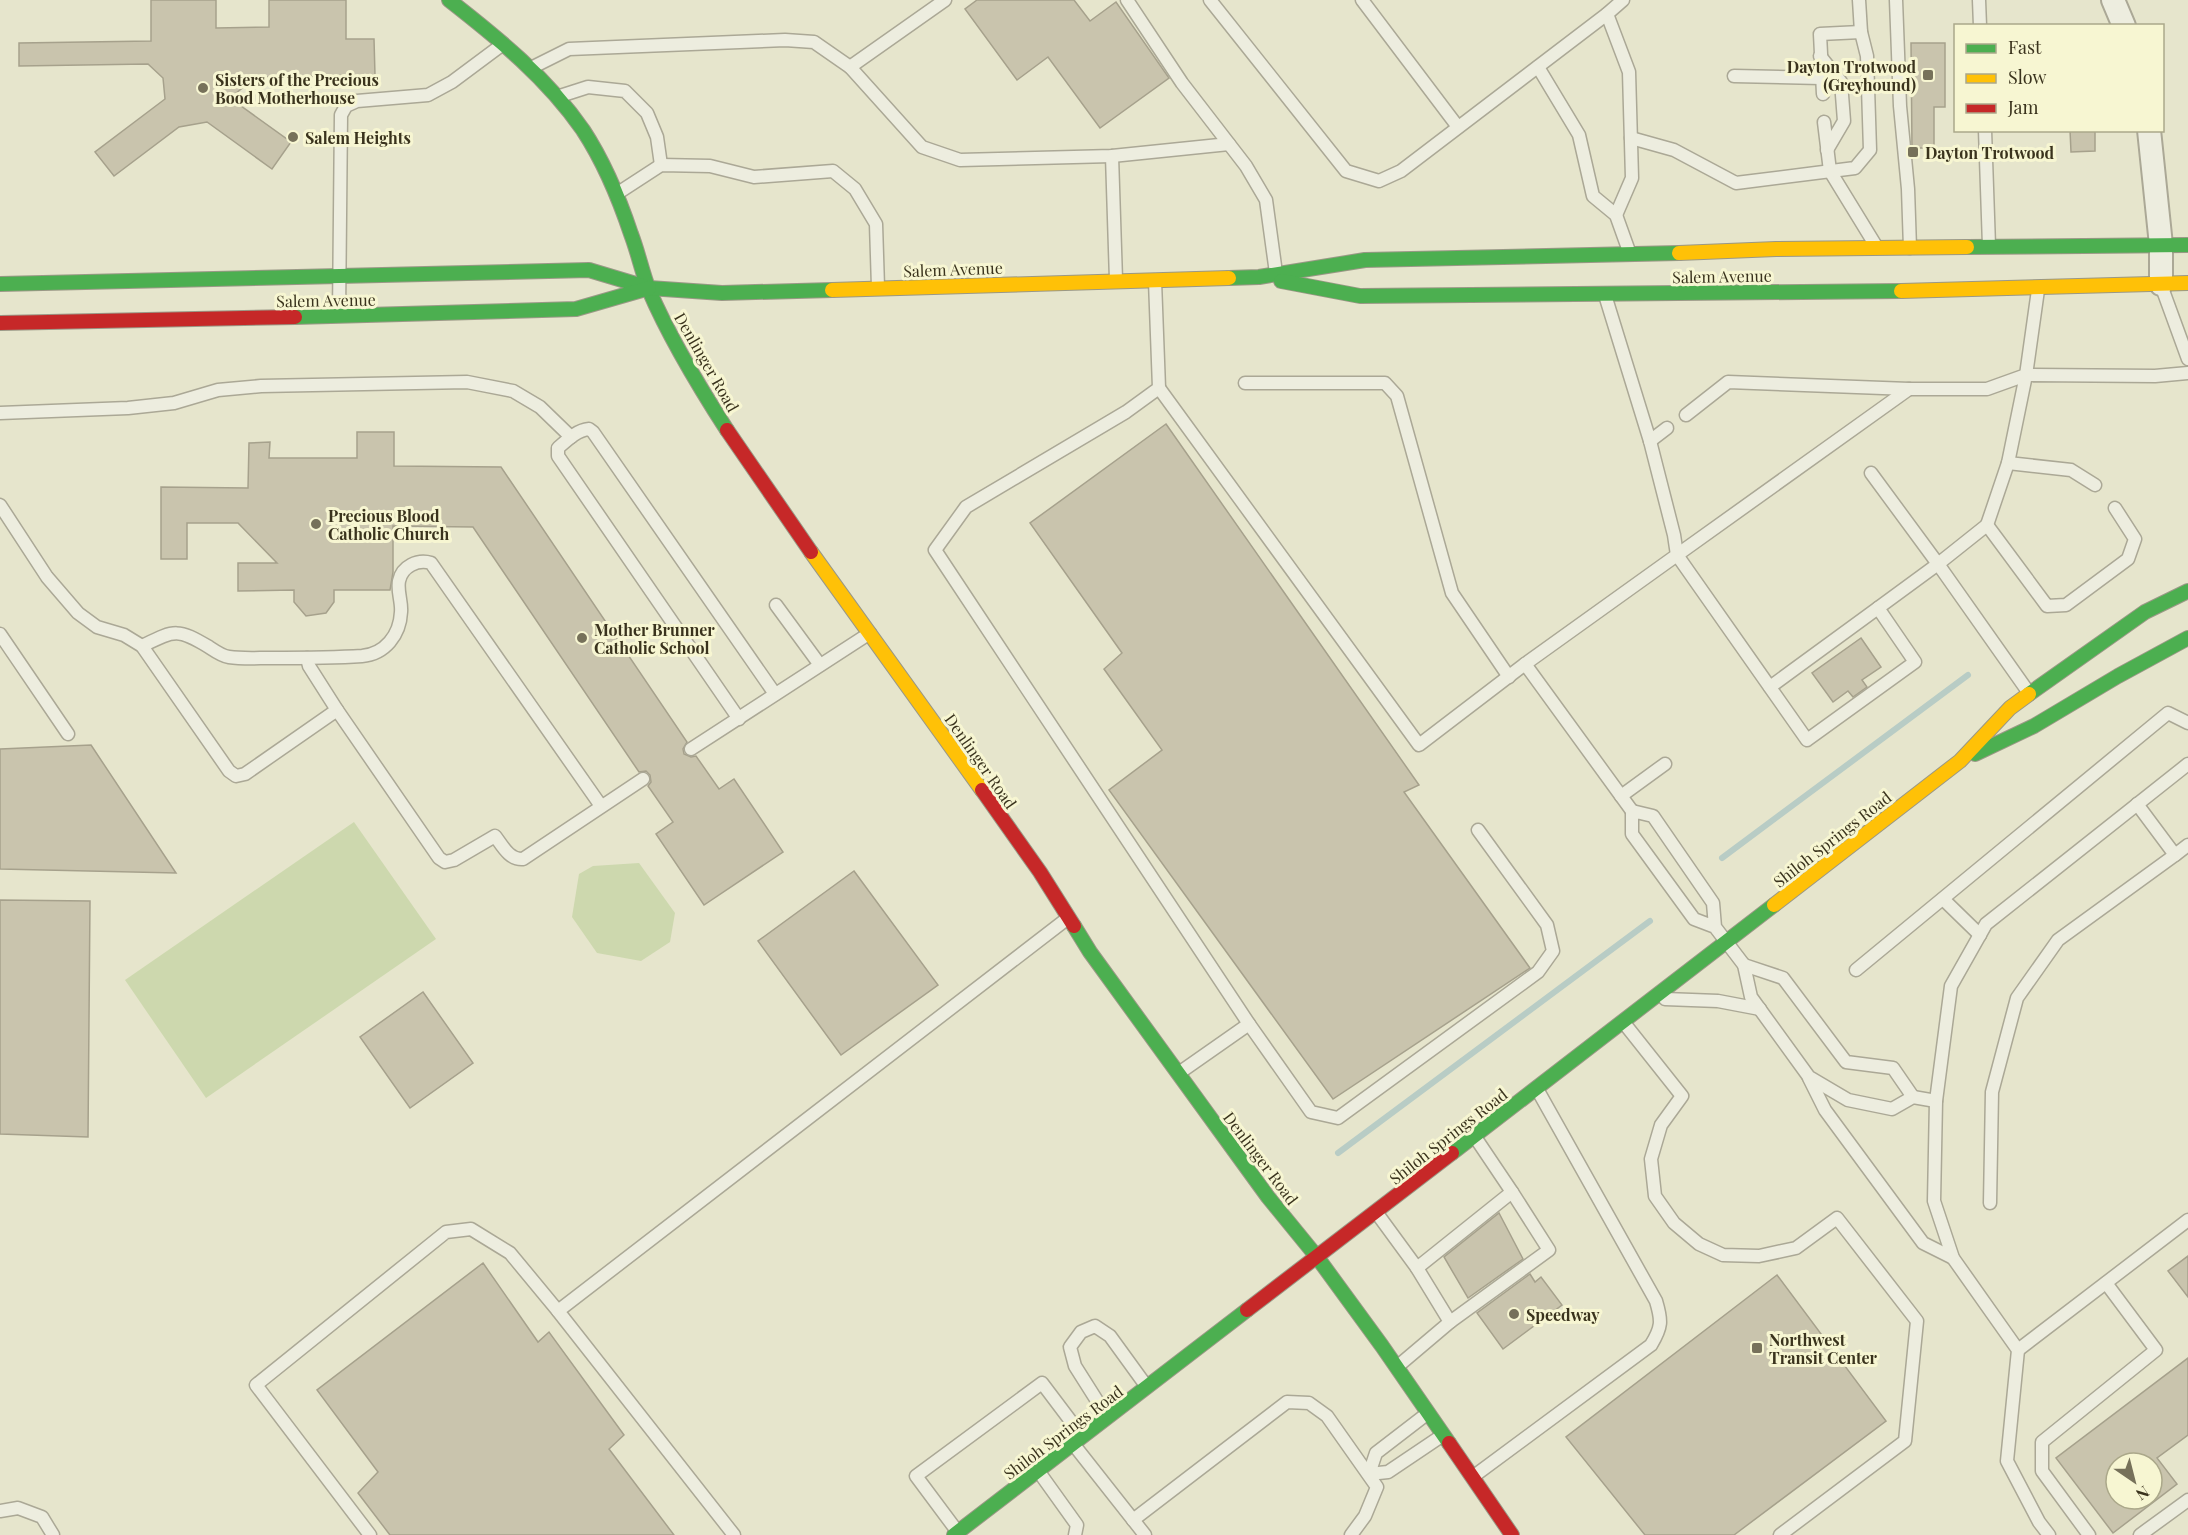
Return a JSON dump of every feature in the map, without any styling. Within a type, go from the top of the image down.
[{"type":"main road","name":"Denlinger Road","points":[[449,0],[504,43],[531,68],[575,118],[616,194],[649,288],[666,327],[735,444],[1040,872],[1090,952],[1268,1197],[1317,1257],[1397,1367],[1512,1535]]},
{"type":"main road","name":"Salem Avenue","points":[[0,284],[589,270],[649,288],[722,293],[1259,277],[1365,260],[1630,255],[1776,249],[2188,245]]},
{"type":"main road","points":[[1442,273],[1453,269],[1580,265],[1630,255]]},
{"type":"main road","points":[[2161,284],[2188,276]]},
{"type":"main road","name":"Salem Avenue","points":[[1259,277],[1360,296],[1905,291],[2188,283]]},
{"type":"main road","points":[[1377,296],[1420,281]]},
{"type":"main road","name":"Salem Avenue","points":[[0,323],[576,309],[649,288]]},
{"type":"main road","name":"Shiloh Springs Road","points":[[956,1534],[1960,761],[2010,708],[2145,612],[2188,591]]},
{"type":"main road","name":"Shiloh Springs Road","points":[[1960,761],[2034,726],[2188,638]]},
{"type":"street","points":[[2113,0],[2123,24]]},
{"type":"street","points":[[2149,132],[2161,245],[2161,284]]},
{"type":"lane","points":[[850,67],[945,0]]},
{"type":"lane","points":[[1127,0],[1182,83],[1246,166],[1266,200],[1276,274]]},
{"type":"lane","points":[[1210,0],[1346,171],[1379,181],[1401,171],[1623,0]]},
{"type":"lane","points":[[1362,0],[1458,127]]},
{"type":"lane","points":[[1631,138],[1674,150],[1736,183],[1855,168],[1870,150],[1867,56],[1861,32],[1859,0]]},
{"type":"lane","points":[[1896,0],[1900,106],[1908,189],[1910,249]]},
{"type":"lane","points":[[1978,0],[1980,24]]},
{"type":"lane","points":[[1607,14],[1629,72],[1632,178],[1616,215]]},
{"type":"lane","points":[[1822,94],[1820,34],[1861,32]]},
{"type":"lane","points":[[531,68],[569,49],[785,40],[814,42],[850,67],[922,147],[960,160],[1112,156],[1229,144]]},
{"type":"lane","points":[[339,316],[341,115],[346,106],[357,101],[428,95],[452,82],[504,43]]},
{"type":"lane","points":[[1820,56],[1841,82],[1844,121],[1827,150]]},
{"type":"lane","points":[[1538,67],[1579,135],[1593,196],[1616,215],[1630,255]]},
{"type":"lane","points":[[1734,76],[1821,78]]},
{"type":"lane","points":[[557,97],[588,87],[625,91],[647,113],[657,137],[661,165]]},
{"type":"lane","points":[[1824,122],[1830,171],[1879,249]]},
{"type":"lane","points":[[1985,132],[1989,248]]},
{"type":"lane","points":[[1112,156],[1116,281]]},
{"type":"lane","points":[[616,194],[661,165],[710,165],[753,177],[833,171],[855,189],[876,224],[878,289]]},
{"type":"lane","points":[[1155,279],[1159,388],[1419,745],[1525,664],[1909,389]]},
{"type":"lane","points":[[2161,284],[2188,359]]},
{"type":"lane","points":[[1770,687],[1938,564],[1987,525],[2008,463],[2026,375],[2039,287]]},
{"type":"lane","points":[[1605,294],[1650,441],[1677,555],[1806,740],[1915,662],[1878,608]]},
{"type":"lane","points":[[1686,415],[1728,382],[1909,389],[1987,388],[2026,375],[2156,376],[2188,373]]},
{"type":"lane","points":[[0,412],[128,408],[174,403],[218,390],[261,386],[467,382],[513,391],[540,407],[571,437]]},
{"type":"lane","points":[[1245,383],[1385,383],[1396,396],[1452,593],[1509,676]]},
{"type":"lane","points":[[1159,388],[1126,412],[966,507],[935,550],[1249,1024],[1311,1112],[1338,1118],[1538,972],[1554,951],[1547,925],[1478,830]]},
{"type":"lane","points":[[1650,441],[1667,428]]},
{"type":"lane","points":[[739,719],[558,456],[558,448],[571,437],[584,430],[589,429],[593,432],[775,694]]},
{"type":"lane","points":[[2008,463],[2071,470],[2095,485]]},
{"type":"lane","points":[[1872,473],[2030,694]]},
{"type":"lane","points":[[0,505],[47,576],[78,613],[97,627],[124,635],[142,645],[230,771],[236,776],[245,774],[337,710]]},
{"type":"lane","points":[[1987,525],[2048,606],[2067,605],[2128,559],[2135,539],[2115,508]]},
{"type":"lane","points":[[142,645],[169,633],[181,632],[226,657],[366,656],[386,647],[398,628],[401,613],[399,581],[403,572],[416,563],[424,561],[431,563],[601,806]]},
{"type":"lane","points":[[776,605],[820,665]]},
{"type":"lane","points":[[691,748],[871,633]]},
{"type":"lane","points":[[0,634],[68,734]]},
{"type":"lane","points":[[307,658],[309,666],[337,710],[439,858],[445,862],[454,860],[495,836],[510,855],[517,860],[523,859],[643,779]]},
{"type":"lane","points":[[1525,664],[1632,811],[1632,834],[1694,919],[1715,927],[1744,964],[1751,997],[1809,1077],[1825,1110],[1923,1243],[1953,1258]]},
{"type":"lane","points":[[1856,970],[2168,713],[2188,723]]},
{"type":"lane","points":[[1621,796],[1665,764]]},
{"type":"lane","points":[[2049,1535],[2039,1522],[2007,1461],[2018,1350],[1953,1258],[1934,1201],[1935,1101],[1951,986],[1986,924],[2188,764]]},
{"type":"lane","points":[[2138,804],[2175,855]]},
{"type":"lane","points":[[1632,811],[1653,816],[1713,903],[1715,927]]},
{"type":"lane","points":[[1990,1203],[1992,1092],[2017,998],[2058,940],[2188,845]]},
{"type":"lane","points":[[1943,899],[1980,934]]},
{"type":"lane","points":[[558,1311],[1068,918]]},
{"type":"lane","points":[[1744,964],[1783,978],[1846,1062],[1893,1068],[1913,1097]]},
{"type":"lane","points":[[1652,998],[1718,1001],[1760,1009]]},
{"type":"lane","points":[[1623,1021],[1682,1096],[1661,1125],[1651,1159],[1655,1196],[1674,1223],[1699,1244],[1723,1255],[1759,1256],[1796,1248],[1837,1218],[1917,1321],[1905,1441],[1780,1535]]},
{"type":"lane","points":[[1179,1074],[1249,1024]]},
{"type":"lane","points":[[1809,1077],[1848,1100],[1892,1109],[1913,1097],[1935,1101]]},
{"type":"lane","points":[[1472,1477],[1651,1345],[1659,1332],[1661,1317],[1656,1301],[1537,1088]]},
{"type":"lane","points":[[1397,1367],[1450,1322],[1549,1250],[1474,1136]]},
{"type":"lane","points":[[1417,1268],[1512,1192]]},
{"type":"lane","points":[[1376,1212],[1417,1268],[1450,1322]]},
{"type":"lane","points":[[2018,1350],[2188,1220]]},
{"type":"lane","points":[[370,1535],[256,1385],[446,1232],[471,1229],[510,1253],[734,1535]]},
{"type":"lane","points":[[2089,1535],[2042,1471],[2042,1442],[2156,1350],[2106,1283]]},
{"type":"lane","points":[[1108,1418],[1075,1366],[1070,1347],[1081,1332],[1095,1326],[1110,1336],[1147,1388]]},
{"type":"lane","points":[[956,1534],[916,1476],[1042,1383],[1078,1441],[1145,1535]]},
{"type":"lane","points":[[1133,1520],[1287,1402],[1309,1403],[1327,1416],[1377,1487],[1365,1516],[1351,1535]]},
{"type":"lane","points":[[1369,1474],[1376,1453],[1429,1412]]},
{"type":"lane","points":[[1369,1474],[1388,1472],[1444,1434]]},
{"type":"lane","points":[[1039,1471],[1077,1524],[1075,1535]]},
{"type":"lane","points":[[2140,1535],[2188,1500]]},
{"type":"lane","points":[[0,1511],[18,1508],[42,1517],[53,1535]]},
{"type":"green space","points":[[354,822],[436,939],[206,1098],[125,980]]},
{"type":"green space","points":[[639,863],[675,913],[670,942],[641,961],[597,953],[572,917],[579,874],[593,866]]},
{"type":"building","name":"Sisters of the Precious Bood Motherhouse","points":[[151,0],[216,0],[216,28],[269,27],[269,0],[346,0],[346,39],[374,39],[375,75],[256,77],[230,98],[291,142],[272,169],[207,122],[179,127],[114,176],[95,152],[165,99],[163,78],[148,64],[19,66],[19,43],[151,41]]},
{"type":"building","points":[[977,0],[1074,0],[1090,21],[1116,2],[1169,78],[1100,128],[1048,57],[1017,80],[965,9]]},
{"type":"building","name":"Dayton Trotwood (Greyhound)","points":[[1911,43],[1945,43],[1945,107],[1934,107],[1934,148],[1912,148]]},
{"type":"building","points":[[2070,132],[2095,132],[2095,151],[2071,152]]},
{"type":"building","points":[[1166,424],[1419,785],[1404,792],[1530,968],[1333,1099],[1109,790],[1162,750],[1104,669],[1122,653],[1030,523]]},
{"type":"building","points":[[357,432],[394,432],[394,466],[501,467],[687,742],[683,749],[684,754],[691,757],[696,756],[719,789],[734,779],[783,852],[704,905],[656,834],[673,822],[648,786],[651,782],[650,775],[646,771],[639,772],[473,527],[393,526],[393,572],[390,590],[334,590],[334,602],[326,613],[306,616],[294,602],[294,590],[238,591],[238,563],[277,563],[238,523],[187,523],[187,559],[161,559],[161,487],[248,488],[249,443],[270,442],[269,458],[357,458]]},
{"type":"building","points":[[1861,638],[1881,667],[1862,680],[1867,687],[1853,697],[1848,691],[1833,702],[1812,673]]},
{"type":"building","points":[[91,745],[176,873],[0,869],[0,749]]},
{"type":"building","points":[[854,871],[938,985],[841,1055],[758,941]]},
{"type":"building","points":[[0,900],[90,901],[88,1137],[0,1134]]},
{"type":"building","points":[[423,992],[473,1063],[410,1108],[360,1037]]},
{"type":"building","points":[[1499,1213],[1523,1259],[1468,1298],[1444,1257]]},
{"type":"building","points":[[2188,1256],[2188,1297],[2168,1271]]},
{"type":"building","points":[[483,1263],[538,1342],[549,1332],[624,1435],[609,1449],[674,1535],[390,1535],[358,1493],[378,1472],[317,1390]]},
{"type":"building","points":[[1530,1274],[1535,1282],[1541,1277],[1562,1305],[1503,1349],[1477,1313]]},
{"type":"building","name":"Northwest Transit Center","points":[[1777,1275],[1886,1421],[1734,1535],[1645,1535],[1566,1437]]},
{"type":"building","points":[[2188,1358],[2188,1435],[2164,1453],[2164,1451],[2104,1451],[2104,1511],[2142,1511],[2113,1533],[2056,1458]]},
{"type":"building","points":[[2164,1467],[2177,1484],[2164,1494]]},
{"type":"waterway","points":[[1722,858],[1968,675]]},
{"type":"waterway","points":[[1338,1153],[1650,921]]},
{"type":"traffic: fast","points":[[449,0],[538,76],[583,130],[598,155],[616,194],[657,308],[685,362],[727,430]]},
{"type":"traffic: fast","points":[[1967,247],[2188,245]]},
{"type":"traffic: fast","points":[[1229,278],[1259,277],[1365,260],[1679,253]]},
{"type":"traffic: fast","points":[[0,284],[589,270],[649,288],[722,293],[832,290]]},
{"type":"traffic: fast","points":[[1281,281],[1360,296],[1901,291]]},
{"type":"traffic: fast","points":[[295,317],[576,309],[649,288]]},
{"type":"traffic: fast","points":[[2029,694],[2145,612],[2188,591]]},
{"type":"traffic: fast","points":[[1975,754],[2034,726],[2188,638]]},
{"type":"traffic: fast","points":[[1452,1153],[1774,905]]},
{"type":"traffic: fast","points":[[1074,926],[1090,952],[1268,1197],[1317,1257],[1382,1346],[1449,1443]]},
{"type":"traffic: fast","points":[[954,1535],[1247,1310]]},
{"type":"traffic: slow","points":[[1679,253],[1776,249],[1967,247]]},
{"type":"traffic: slow","points":[[832,290],[1229,278]]},
{"type":"traffic: slow","points":[[1901,291],[2188,283]]},
{"type":"traffic: slow","points":[[811,552],[982,790]]},
{"type":"traffic: slow","points":[[1774,905],[1960,761],[2010,708],[2029,694]]},
{"type":"traffic: jam","points":[[0,323],[295,317]]},
{"type":"traffic: jam","points":[[727,430],[811,552]]},
{"type":"traffic: jam","points":[[982,790],[1040,872],[1074,926]]},
{"type":"traffic: jam","points":[[1247,1310],[1452,1153]]},
{"type":"traffic: jam","points":[[1449,1443],[1512,1535]]},
{"type":"place","name":"Dayton Trotwood (Greyhound)","points":[[1928,75]]},
{"type":"place","name":"Sisters of the Precious Bood Motherhouse","points":[[203,88]]},
{"type":"place","name":"Salem Heights","points":[[293,137]]},
{"type":"place","name":"Dayton Trotwood","points":[[1913,152]]},
{"type":"place","name":"Precious Blood Catholic Church","points":[[316,524]]},
{"type":"place","name":"Mother Brunner Catholic School","points":[[582,638]]},
{"type":"place","name":"Speedway","points":[[1514,1314]]},
{"type":"place","name":"Northwest Transit Center","points":[[1757,1348]]}]
